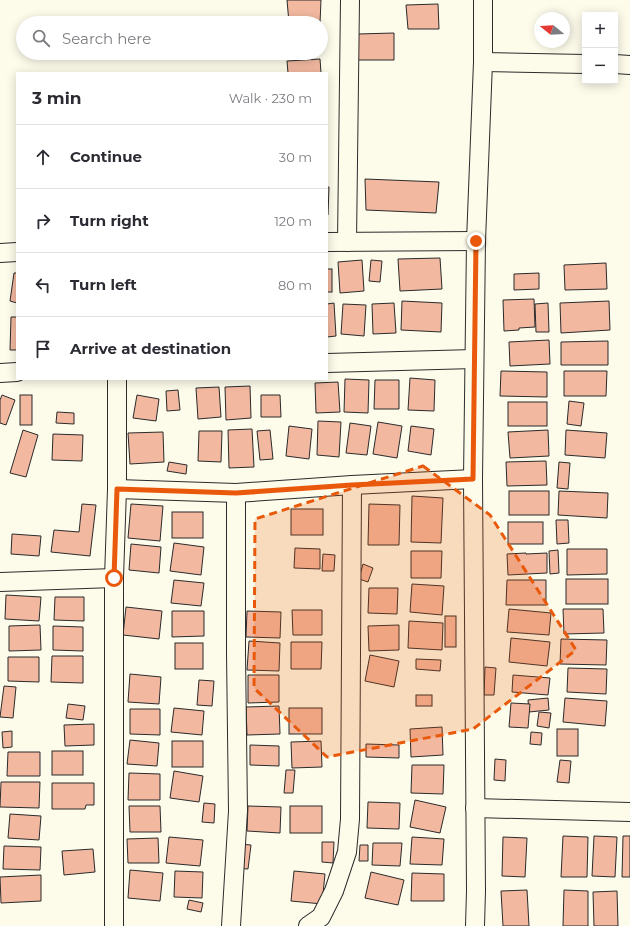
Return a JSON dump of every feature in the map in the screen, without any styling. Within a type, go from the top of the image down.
[{"type":"street","points":[[347,242],[350,0]]},
{"type":"street","points":[[475,926],[473,479],[474,359],[476,241],[483,62],[483,0]]},
{"type":"street","points":[[483,62],[582,64]]},
{"type":"street","points":[[618,64],[630,65]]},
{"type":"street","points":[[328,242],[476,241]]},
{"type":"street","points":[[0,253],[16,252]]},
{"type":"street","points":[[328,363],[474,359]]},
{"type":"street","points":[[114,926],[114,578],[117,489],[117,380]]},
{"type":"street","points":[[117,489],[236,493],[473,479]]},
{"type":"street","points":[[308,926],[321,917],[334,891],[347,852],[350,819],[352,485]]},
{"type":"street","points":[[231,926],[238,811],[236,493]]},
{"type":"street","points":[[0,582],[114,578]]},
{"type":"street","points":[[475,808],[630,812]]},
{"type":"highlighted area","points":[[423,466],[490,515],[576,650],[473,729],[327,757],[254,688],[255,519]]},
{"type":"building","points":[[287,0],[321,0],[320,16],[288,16]]},
{"type":"building","points":[[438,4],[439,29],[408,29],[406,5]]},
{"type":"building","points":[[394,33],[394,60],[358,60],[358,34]]},
{"type":"building","points":[[320,60],[321,72],[288,72],[287,61]]},
{"type":"building","points":[[365,179],[439,182],[436,213],[366,210]]},
{"type":"building","points":[[328,187],[329,187],[328,215]]},
{"type":"building","points":[[440,258],[442,289],[400,291],[398,259]]},
{"type":"building","points":[[362,260],[364,291],[340,293],[338,262]]},
{"type":"building","points":[[371,260],[382,261],[380,282],[369,281]]},
{"type":"building","points":[[606,263],[607,289],[565,290],[564,265]]},
{"type":"building","points":[[328,269],[332,269],[332,292],[328,292]]},
{"type":"building","points":[[14,273],[16,273],[16,303],[10,301]]},
{"type":"building","points":[[539,273],[539,289],[514,290],[514,274]]},
{"type":"building","points":[[534,299],[535,327],[504,331],[503,300]]},
{"type":"building","points":[[402,301],[442,303],[441,332],[401,330]]},
{"type":"building","points":[[609,301],[610,330],[561,333],[560,303]]},
{"type":"building","points":[[334,303],[336,336],[328,337],[328,304]]},
{"type":"building","points":[[394,303],[396,333],[373,334],[372,304]]},
{"type":"building","points":[[548,303],[549,332],[536,332],[535,304]]},
{"type":"building","points":[[343,304],[366,305],[364,336],[341,334]]},
{"type":"building","points":[[11,317],[16,317],[16,350],[10,350]]},
{"type":"building","points":[[549,340],[550,364],[510,366],[509,342]]},
{"type":"building","points":[[608,341],[608,365],[561,365],[561,342]]},
{"type":"building","points":[[501,371],[547,372],[547,397],[500,396]]},
{"type":"building","points":[[564,371],[607,371],[606,396],[564,396]]},
{"type":"building","points":[[410,378],[435,380],[434,411],[408,410]]},
{"type":"building","points":[[345,379],[369,380],[368,413],[344,412]]},
{"type":"building","points":[[375,380],[399,380],[399,409],[374,409]]},
{"type":"building","points":[[338,382],[340,412],[316,413],[315,383]]},
{"type":"building","points":[[250,386],[251,418],[226,420],[225,387]]},
{"type":"building","points":[[219,387],[221,417],[198,419],[196,388]]},
{"type":"building","points":[[178,390],[180,410],[167,411],[166,391]]},
{"type":"building","points":[[2,395],[15,400],[6,425],[0,423],[0,400]]},
{"type":"building","points":[[20,395],[32,395],[32,425],[20,425]]},
{"type":"building","points":[[137,395],[159,399],[156,421],[133,418]]},
{"type":"building","points":[[261,395],[280,395],[281,417],[261,417]]},
{"type":"building","points":[[569,401],[584,403],[581,426],[567,424]]},
{"type":"building","points":[[508,402],[547,402],[547,426],[508,426]]},
{"type":"building","points":[[57,412],[74,413],[74,424],[56,423]]},
{"type":"building","points":[[318,421],[341,422],[339,457],[317,455]]},
{"type":"building","points":[[378,422],[402,426],[397,458],[373,454]]},
{"type":"building","points":[[350,423],[371,426],[367,455],[346,453]]},
{"type":"building","points":[[289,426],[312,429],[309,459],[286,456]]},
{"type":"building","points":[[411,426],[434,429],[431,455],[408,451]]},
{"type":"building","points":[[252,429],[254,467],[229,468],[228,430]]},
{"type":"building","points":[[23,430],[38,435],[26,477],[10,473]]},
{"type":"building","points":[[270,430],[273,459],[260,460],[257,431]]},
{"type":"building","points":[[548,430],[549,456],[510,458],[508,432]]},
{"type":"building","points":[[566,430],[607,433],[605,458],[565,455]]},
{"type":"building","points":[[199,431],[222,431],[221,462],[198,461]]},
{"type":"building","points":[[163,432],[164,462],[130,464],[128,433]]},
{"type":"building","points":[[53,434],[83,435],[82,461],[52,460]]},
{"type":"building","points":[[546,461],[547,485],[507,486],[506,462]]},
{"type":"building","points":[[169,462],[187,465],[186,474],[167,471]]},
{"type":"building","points":[[559,462],[570,463],[568,489],[557,488]]},
{"type":"building","points":[[509,491],[549,491],[549,515],[509,515]]},
{"type":"building","points":[[559,491],[608,493],[607,518],[558,515]]},
{"type":"building","points":[[412,496],[443,498],[441,543],[411,542]]},
{"type":"building","points":[[82,504],[96,505],[90,556],[51,552],[54,530],[79,532]]},
{"type":"building","points":[[131,504],[163,506],[160,541],[128,538]]},
{"type":"building","points":[[369,504],[400,505],[399,545],[368,545]]},
{"type":"building","points":[[291,509],[323,509],[323,535],[291,535]]},
{"type":"building","points":[[172,512],[203,512],[203,538],[172,538]]},
{"type":"building","points":[[556,520],[568,520],[569,543],[557,544]]},
{"type":"building","points":[[508,522],[543,522],[543,544],[508,544]]},
{"type":"building","points":[[12,534],[41,536],[39,556],[11,554]]},
{"type":"building","points":[[174,543],[204,547],[201,575],[170,571]]},
{"type":"building","points":[[131,544],[161,547],[159,573],[129,570]]},
{"type":"building","points":[[295,548],[320,549],[320,569],[294,568]]},
{"type":"building","points":[[567,549],[607,549],[607,574],[567,575]]},
{"type":"building","points":[[558,550],[559,573],[550,574],[549,551]]},
{"type":"building","points":[[411,551],[442,551],[441,578],[411,578]]},
{"type":"building","points":[[547,553],[547,573],[508,575],[507,554]]},
{"type":"building","points":[[323,554],[335,555],[334,571],[322,571]]},
{"type":"building","points":[[363,564],[373,568],[368,582],[359,579]]},
{"type":"building","points":[[566,579],[608,579],[608,604],[566,604]]},
{"type":"building","points":[[174,580],[204,583],[201,606],[171,603]]},
{"type":"building","points":[[507,580],[546,580],[546,605],[506,605]]},
{"type":"building","points":[[412,584],[444,586],[442,615],[410,612]]},
{"type":"building","points":[[369,588],[398,588],[397,614],[368,613]]},
{"type":"building","points":[[6,595],[41,597],[39,621],[5,619]]},
{"type":"building","points":[[55,597],[84,597],[84,621],[54,620]]},
{"type":"building","points":[[126,607],[162,611],[159,639],[123,635]]},
{"type":"building","points":[[509,609],[551,613],[549,635],[507,632]]},
{"type":"building","points":[[563,609],[603,609],[604,633],[564,634]]},
{"type":"building","points":[[292,610],[322,610],[322,635],[293,635]]},
{"type":"building","points":[[172,611],[204,611],[204,636],[172,637]]},
{"type":"building","points":[[247,611],[281,612],[280,638],[246,637]]},
{"type":"building","points":[[445,616],[456,616],[456,647],[445,647]]},
{"type":"building","points":[[409,621],[443,623],[442,650],[408,648]]},
{"type":"building","points":[[40,625],[41,650],[9,651],[9,626]]},
{"type":"building","points":[[399,625],[399,650],[369,651],[368,626]]},
{"type":"building","points":[[53,626],[83,627],[83,651],[53,650]]},
{"type":"building","points":[[511,638],[550,642],[547,666],[509,662]]},
{"type":"building","points":[[561,639],[607,640],[606,665],[560,664]]},
{"type":"building","points":[[249,641],[280,643],[279,671],[247,670]]},
{"type":"building","points":[[291,642],[322,642],[321,669],[291,669]]},
{"type":"building","points":[[175,643],[203,643],[203,669],[175,669]]},
{"type":"building","points":[[370,655],[399,661],[394,687],[365,681]]},
{"type":"building","points":[[52,656],[83,656],[83,683],[51,682]]},
{"type":"building","points":[[8,657],[39,657],[39,682],[8,681]]},
{"type":"building","points":[[416,659],[441,660],[440,671],[416,669]]},
{"type":"building","points":[[485,667],[496,668],[494,695],[484,695]]},
{"type":"building","points":[[568,668],[607,669],[606,694],[567,692]]},
{"type":"building","points":[[130,674],[161,677],[159,704],[128,702]]},
{"type":"building","points":[[248,675],[279,675],[279,702],[248,703]]},
{"type":"building","points":[[513,675],[550,678],[548,695],[512,692]]},
{"type":"building","points":[[199,680],[214,681],[212,706],[197,705]]},
{"type":"building","points":[[4,686],[16,687],[13,718],[0,717]]},
{"type":"building","points":[[416,695],[432,695],[432,706],[416,706]]},
{"type":"building","points":[[548,698],[549,710],[529,712],[528,700]]},
{"type":"building","points":[[565,698],[607,701],[605,726],[563,722]]},
{"type":"building","points":[[511,703],[530,704],[528,728],[509,727]]},
{"type":"building","points":[[68,704],[85,706],[83,720],[66,718]]},
{"type":"building","points":[[279,706],[280,734],[247,735],[246,707]]},
{"type":"building","points":[[174,708],[204,711],[202,735],[171,732]]},
{"type":"building","points":[[289,708],[322,708],[322,734],[289,734]]},
{"type":"building","points":[[130,709],[160,709],[160,735],[130,734]]},
{"type":"building","points":[[539,712],[551,713],[549,728],[537,726]]},
{"type":"building","points":[[94,724],[94,745],[65,746],[64,725]]},
{"type":"building","points":[[442,727],[443,755],[411,757],[410,729]]},
{"type":"building","points":[[557,729],[578,729],[578,756],[557,756]]},
{"type":"building","points":[[12,731],[12,747],[3,748],[2,732]]},
{"type":"building","points":[[531,732],[542,733],[541,745],[530,744]]},
{"type":"building","points":[[130,740],[159,743],[157,766],[127,764]]},
{"type":"building","points":[[172,741],[203,741],[203,767],[172,767]]},
{"type":"building","points":[[321,741],[322,767],[292,768],[291,742]]},
{"type":"building","points":[[366,744],[399,745],[399,758],[366,757]]},
{"type":"building","points":[[250,745],[279,746],[279,766],[250,765]]},
{"type":"building","points":[[52,751],[83,751],[83,775],[52,775]]},
{"type":"building","points":[[8,752],[40,752],[40,776],[7,776]]},
{"type":"building","points":[[495,759],[506,760],[505,781],[494,780]]},
{"type":"building","points":[[560,760],[571,761],[569,783],[557,782]]},
{"type":"building","points":[[412,765],[444,765],[443,794],[411,793]]},
{"type":"building","points":[[286,770],[295,770],[293,793],[284,793]]},
{"type":"building","points":[[174,771],[203,776],[199,802],[170,798]]},
{"type":"building","points":[[129,773],[160,774],[160,800],[128,800]]},
{"type":"building","points":[[1,782],[40,782],[39,808],[0,807]]},
{"type":"building","points":[[52,783],[94,783],[94,805],[86,805],[85,809],[52,809]]},
{"type":"building","points":[[415,800],[446,807],[440,833],[410,827]]},
{"type":"building","points":[[368,802],[400,803],[399,829],[367,828]]},
{"type":"building","points":[[204,803],[215,804],[214,823],[202,822]]},
{"type":"building","points":[[129,806],[160,806],[161,832],[130,832]]},
{"type":"building","points":[[248,806],[281,807],[280,833],[247,831]]},
{"type":"building","points":[[290,806],[322,806],[322,833],[290,833]]},
{"type":"building","points":[[10,814],[41,816],[39,840],[8,838]]},
{"type":"building","points":[[563,836],[588,837],[587,877],[561,877]]},
{"type":"building","points":[[594,836],[617,837],[615,877],[592,876]]},
{"type":"building","points":[[623,836],[630,836],[630,877],[622,877]]},
{"type":"building","points":[[169,837],[203,840],[200,866],[166,863]]},
{"type":"building","points":[[412,837],[444,839],[442,865],[410,864]]},
{"type":"building","points":[[503,837],[527,838],[525,877],[502,876]]},
{"type":"building","points":[[158,838],[159,863],[128,863],[127,839]]},
{"type":"building","points":[[322,842],[334,842],[333,863],[322,862]]},
{"type":"building","points":[[373,843],[402,843],[400,866],[372,865]]},
{"type":"building","points":[[239,844],[251,845],[248,869],[236,868]]},
{"type":"building","points":[[360,845],[368,845],[368,861],[359,861]]},
{"type":"building","points":[[4,846],[41,847],[40,870],[3,869]]},
{"type":"building","points":[[93,849],[95,872],[64,875],[62,851]]},
{"type":"building","points":[[130,870],[163,873],[160,901],[128,898]]},
{"type":"building","points":[[175,871],[203,872],[202,898],[174,897]]},
{"type":"building","points":[[294,871],[325,874],[322,904],[291,901]]},
{"type":"building","points":[[371,872],[404,880],[398,905],[365,898]]},
{"type":"building","points":[[412,873],[444,874],[444,901],[411,901]]},
{"type":"building","points":[[41,875],[41,901],[1,903],[0,877]]},
{"type":"building","points":[[527,890],[529,926],[503,926],[501,891]]},
{"type":"building","points":[[564,890],[588,891],[588,926],[563,926]]},
{"type":"building","points":[[617,891],[618,926],[594,926],[593,892]]},
{"type":"building","points":[[189,900],[203,903],[201,912],[187,909]]},
{"type":"route","points":[[114,578],[117,489],[236,493],[473,479],[476,241]]}]
